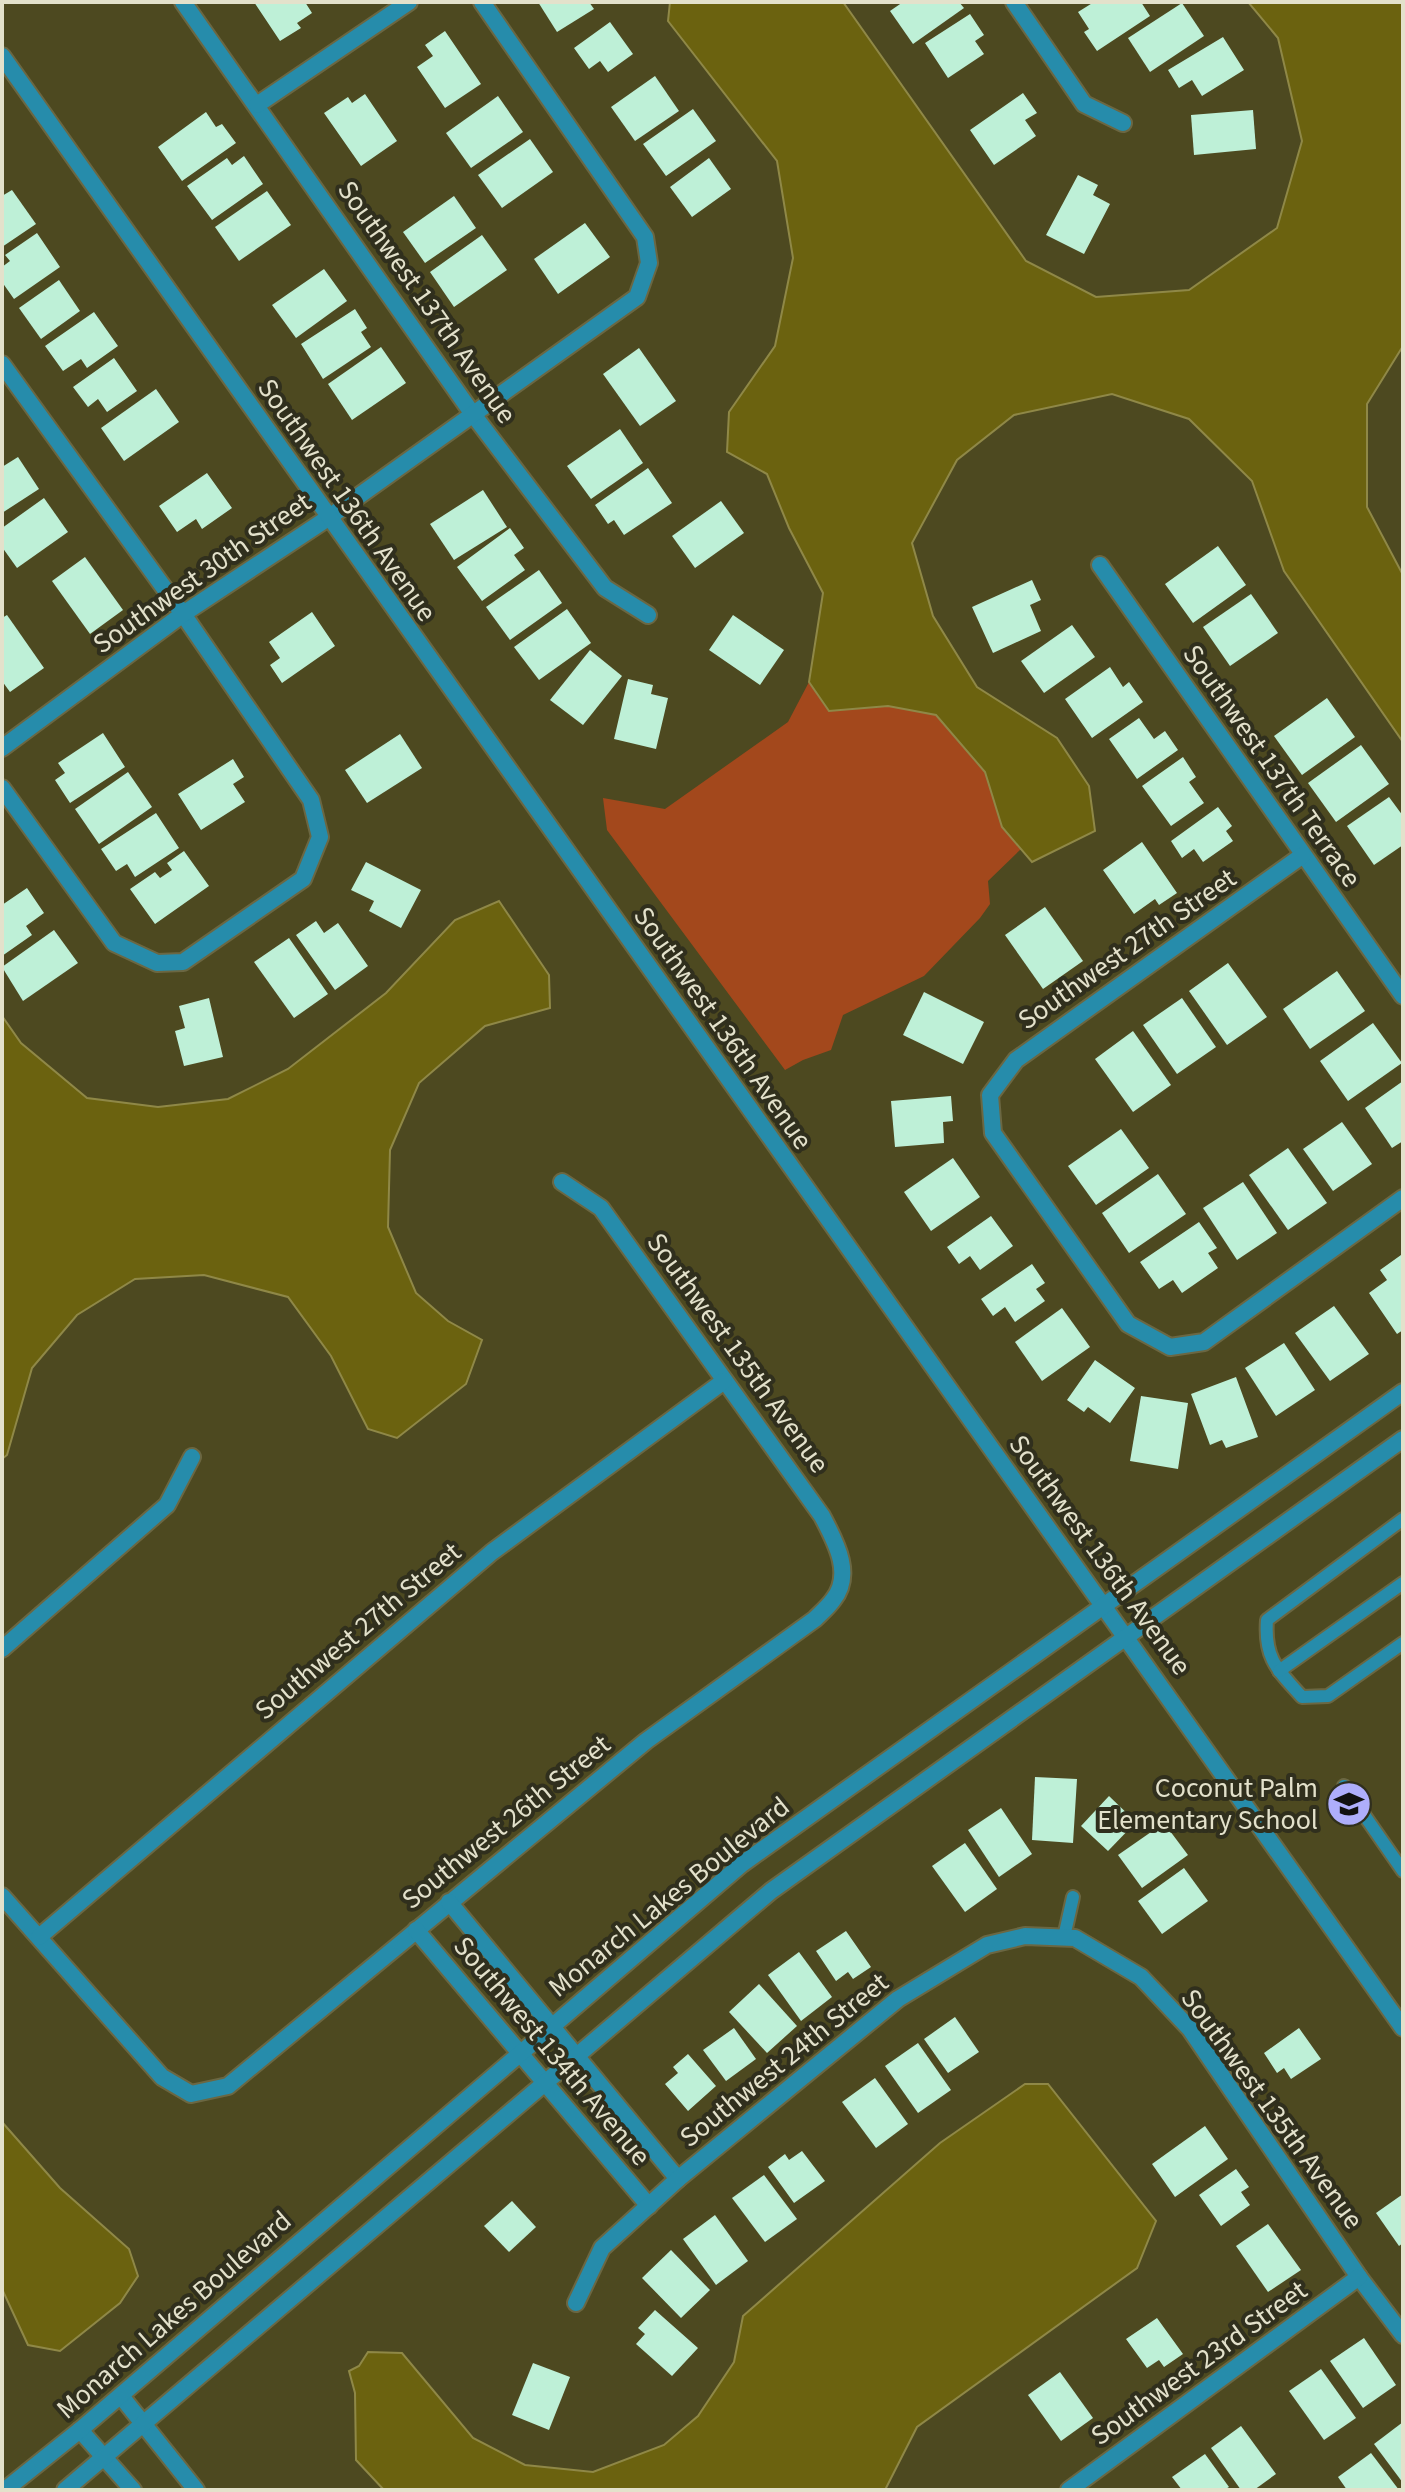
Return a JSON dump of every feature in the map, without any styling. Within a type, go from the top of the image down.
[{"type":"street","name":"Southwest 137th Avenue","points":[[183,2],[472,413],[605,588],[648,615]]},
{"type":"street","points":[[257,105],[409,2]]},
{"type":"street","name":"Southwest 30th Street","points":[[2,748],[183,614],[328,518],[637,297],[649,263],[645,237],[482,2]]},
{"type":"street","points":[[1014,2],[1084,104],[1123,123]]},
{"type":"street","name":"Southwest 136th Avenue","points":[[2,56],[1403,2028]]},
{"type":"street","points":[[2,364],[183,614],[311,800],[320,837],[303,879],[183,962],[157,963],[114,943],[2,788]]},
{"type":"street","name":"Southwest 137th Terrace","points":[[1100,565],[1403,996]]},
{"type":"street","name":"Southwest 27th Street","points":[[1303,855],[1016,1060],[990,1095],[993,1133],[1128,1324],[1170,1347],[1204,1342],[1403,1198]]},
{"type":"street","name":"Southwest 135th Avenue","points":[[562,1182],[601,1208],[822,1516],[839,1551],[842,1576]]},
{"type":"street","name":"Southwest 27th Street","points":[[39,1937],[492,1552],[724,1381]]},
{"type":"street","name":"Monarch Lakes Boulevard","points":[[5,2490],[121,2396],[742,1864],[1403,1392]]},
{"type":"street","points":[[65,2490],[771,1891],[1403,1439]]},
{"type":"street","points":[[2,1649],[167,1505],[192,1457]]},
{"type":"street","name":"Southwest 26th Street","points":[[39,1937],[162,2077],[191,2094],[228,2086],[646,1741],[815,1619],[835,1598],[842,1576]]},
{"type":"street","points":[[2,1896],[39,1937]]},
{"type":"street","name":"Southwest 134th Avenue","points":[[449,1902],[678,2179]]},
{"type":"street","name":"Southwest 134th Avenue","points":[[416,1930],[649,2206]]},
{"type":"street","name":"Southwest 24th Street","points":[[576,2303],[602,2248],[678,2179],[898,1999],[987,1945],[1025,1936],[1070,1937]]},
{"type":"street","name":"Southwest 135th Avenue","points":[[1070,1937],[1141,1977],[1190,2029],[1359,2277],[1403,2335]]},
{"type":"street","name":"Southwest 23rd Street","points":[[1069,2490],[1359,2277]]},
{"type":"street","points":[[121,2396],[196,2490]]},
{"type":"street","points":[[80,2430],[133,2490]]},
{"type":"lane","points":[[1403,1519],[1267,1620],[1266,1639],[1275,1666],[1302,1697],[1328,1696],[1403,1643]]},
{"type":"lane","points":[[1279,1671],[1403,1583]]},
{"type":"lane","points":[[1344,1786],[1403,1871]]},
{"type":"lane","points":[[1070,1937],[1073,1897]]},
{"type":"shaded area","points":[[670,2],[843,2],[1026,261],[1096,297],[1189,290],[1277,228],[1302,141],[1278,38],[1248,2],[1403,2],[1403,346],[1367,404],[1367,507],[1403,575],[1403,742],[1284,571],[1252,481],[1189,419],[1112,394],[1014,415],[957,460],[912,543],[933,616],[977,687],[1057,738],[1089,786],[1095,831],[1032,862],[1002,827],[985,772],[936,715],[888,706],[829,711],[809,682],[823,593],[789,528],[767,474],[727,452],[729,412],[775,346],[793,258],[777,161],[668,21]]},
{"type":"shaded area","points":[[809,682],[829,711],[888,706],[936,715],[986,772],[1002,827],[1021,849],[988,881],[990,904],[980,918],[924,976],[843,1015],[831,1050],[785,1070],[607,830],[603,798],[665,809],[788,722]]},
{"type":"shaded area","points":[[499,901],[549,975],[550,1008],[485,1026],[419,1083],[390,1150],[388,1227],[416,1293],[448,1321],[482,1340],[466,1384],[397,1438],[368,1429],[331,1356],[288,1297],[204,1275],[135,1279],[77,1315],[32,1368],[7,1455],[2,1459],[2,1016],[21,1043],[87,1098],[158,1107],[228,1099],[288,1069],[386,993],[455,920]]},
{"type":"shaded area","points":[[1025,2084],[1048,2084],[1156,2221],[1137,2268],[917,2427],[885,2490],[384,2490],[356,2460],[355,2393],[349,2371],[359,2366],[368,2352],[402,2353],[473,2438],[525,2465],[593,2472],[664,2445],[698,2416],[734,2362],[743,2316],[940,2143]]},
{"type":"shaded area","points":[[2,2122],[60,2188],[129,2249],[138,2276],[120,2303],[60,2351],[28,2345],[2,2289]]},
{"type":"building","points":[[254,2],[305,2],[312,13],[297,23],[301,28],[280,41]]},
{"type":"building","points":[[538,2],[589,2],[594,9],[557,32]]},
{"type":"building","points":[[903,2],[959,2],[964,8],[913,44],[890,11]]},
{"type":"building","points":[[1094,2],[1141,2],[1150,16],[1097,51],[1084,32],[1089,29],[1078,12]]},
{"type":"building","points":[[1182,3],[1204,36],[1150,72],[1128,38]]},
{"type":"building","points":[[970,14],[984,35],[975,41],[984,54],[948,78],[925,43]]},
{"type":"building","points":[[610,22],[633,54],[608,72],[600,61],[589,69],[574,48]]},
{"type":"building","points":[[445,31],[481,84],[445,108],[417,67],[433,56],[425,45]]},
{"type":"building","points":[[1223,37],[1244,70],[1202,96],[1192,80],[1179,88],[1168,70]]},
{"type":"building","points":[[655,76],[679,111],[635,141],[611,107]]},
{"type":"building","points":[[1023,93],[1037,113],[1025,120],[1036,136],[994,165],[970,130]]},
{"type":"building","points":[[365,94],[397,141],[361,166],[324,113],[348,97],[352,103]]},
{"type":"building","points":[[498,96],[523,132],[471,168],[446,133]]},
{"type":"building","points":[[693,109],[716,141],[666,176],[643,144]]},
{"type":"building","points":[[1253,110],[1256,149],[1194,155],[1191,115]]},
{"type":"building","points":[[206,112],[216,127],[222,124],[236,143],[182,181],[158,147]]},
{"type":"building","points":[[530,139],[553,172],[502,208],[478,175]]},
{"type":"building","points":[[244,156],[263,184],[212,220],[187,186],[227,158],[232,165]]},
{"type":"building","points":[[709,158],[731,189],[692,217],[670,187]]},
{"type":"building","points":[[1078,175],[1098,185],[1093,195],[1110,204],[1084,254],[1046,235]]},
{"type":"building","points":[[12,190],[36,224],[2,247],[2,196]]},
{"type":"building","points":[[267,191],[291,225],[239,261],[215,227]]},
{"type":"building","points":[[454,196],[476,228],[425,263],[403,232]]},
{"type":"building","points":[[585,223],[610,257],[558,294],[534,259]]},
{"type":"building","points":[[37,233],[60,267],[14,299],[2,282],[2,267],[10,261],[5,255]]},
{"type":"building","points":[[482,235],[507,270],[454,307],[430,272]]},
{"type":"building","points":[[324,269],[347,301],[296,338],[272,305]]},
{"type":"building","points":[[59,280],[80,311],[41,339],[19,308]]},
{"type":"building","points":[[355,309],[367,328],[361,332],[371,347],[323,379],[301,344]]},
{"type":"building","points":[[94,312],[118,346],[87,368],[81,359],[63,371],[45,346]]},
{"type":"building","points":[[381,347],[406,383],[352,420],[328,384]]},
{"type":"building","points":[[639,348],[676,401],[640,426],[603,374]]},
{"type":"building","points":[[114,358],[137,391],[107,412],[98,399],[88,407],[73,387]]},
{"type":"building","points":[[156,389],[179,422],[124,461],[101,428]]},
{"type":"building","points":[[620,429],[643,463],[591,499],[567,466]]},
{"type":"building","points":[[18,457],[39,489],[2,513],[2,467]]},
{"type":"building","points":[[648,468],[672,503],[624,535],[614,520],[608,524],[595,505]]},
{"type":"building","points":[[207,473],[232,508],[202,529],[196,519],[177,532],[159,506]]},
{"type":"building","points":[[483,490],[507,527],[454,560],[430,524]]},
{"type":"building","points":[[44,498],[68,532],[17,568],[2,547],[2,528]]},
{"type":"building","points":[[721,501],[744,533],[695,568],[672,536]]},
{"type":"building","points":[[510,528],[524,548],[514,555],[525,570],[482,601],[457,567]]},
{"type":"building","points":[[1218,546],[1246,585],[1193,623],[1165,584]]},
{"type":"building","points":[[85,557],[123,610],[90,634],[52,581]]},
{"type":"building","points":[[539,570],[562,603],[510,640],[486,607]]},
{"type":"building","points":[[1032,580],[1041,600],[1030,605],[1041,631],[993,653],[972,607]]},
{"type":"building","points":[[1251,594],[1278,633],[1230,666],[1203,627]]},
{"type":"building","points":[[567,609],[591,643],[539,680],[514,647]]},
{"type":"building","points":[[312,612],[335,646],[282,683],[270,665],[280,658],[269,642]]},
{"type":"building","points":[[7,615],[44,668],[10,692],[2,681],[2,618]]},
{"type":"building","points":[[733,615],[784,650],[760,685],[709,650]]},
{"type":"building","points":[[1072,625],[1095,657],[1044,693],[1021,661]]},
{"type":"building","points":[[590,650],[622,676],[583,725],[550,700]]},
{"type":"building","points":[[1110,667],[1123,687],[1129,682],[1143,702],[1092,738],[1065,699]]},
{"type":"building","points":[[628,679],[653,685],[651,694],[668,698],[656,749],[614,739]]},
{"type":"building","points":[[1327,698],[1355,737],[1302,775],[1274,736]]},
{"type":"building","points":[[1139,718],[1154,739],[1165,731],[1178,750],[1137,779],[1109,739]]},
{"type":"building","points":[[103,733],[125,767],[70,803],[55,780],[65,773],[58,763]]},
{"type":"building","points":[[400,734],[422,768],[367,803],[345,770]]},
{"type":"building","points":[[1361,745],[1389,784],[1336,822],[1308,783]]},
{"type":"building","points":[[1183,757],[1196,777],[1189,782],[1204,803],[1171,826],[1142,786]]},
{"type":"building","points":[[233,759],[244,777],[233,784],[245,802],[201,830],[178,794]]},
{"type":"building","points":[[128,772],[152,807],[99,844],[75,809]]},
{"type":"building","points":[[1389,797],[1403,816],[1403,845],[1374,865],[1347,826]]},
{"type":"building","points":[[1218,807],[1232,826],[1226,831],[1233,841],[1203,862],[1194,849],[1182,858],[1171,841]]},
{"type":"building","points":[[156,813],[179,848],[135,877],[127,864],[116,871],[101,849]]},
{"type":"building","points":[[1142,842],[1177,893],[1159,905],[1155,899],[1134,914],[1103,870]]},
{"type":"building","points":[[184,851],[209,886],[155,924],[130,889],[155,872],[160,878],[172,870],[167,863]]},
{"type":"building","points":[[366,862],[421,890],[401,928],[369,911],[374,901],[351,890]]},
{"type":"building","points":[[27,888],[44,913],[26,926],[32,935],[2,956],[2,905]]},
{"type":"building","points":[[1045,907],[1083,961],[1043,989],[1005,935]]},
{"type":"building","points":[[316,921],[324,933],[338,923],[368,966],[335,990],[296,935]]},
{"type":"building","points":[[54,930],[78,963],[23,1001],[2,967]]},
{"type":"building","points":[[289,938],[328,994],[294,1018],[254,962]]},
{"type":"building","points":[[1228,963],[1267,1017],[1227,1045],[1189,991]]},
{"type":"building","points":[[1337,971],[1365,1011],[1310,1049],[1283,1009]]},
{"type":"building","points":[[924,992],[984,1022],[963,1064],[903,1035]]},
{"type":"building","points":[[209,998],[223,1057],[184,1066],[175,1031],[185,1028],[179,1006]]},
{"type":"building","points":[[1182,998],[1216,1047],[1177,1074],[1143,1025]]},
{"type":"building","points":[[1373,1023],[1402,1063],[1348,1101],[1320,1061]]},
{"type":"building","points":[[1133,1031],[1171,1085],[1133,1112],[1095,1059]]},
{"type":"building","points":[[1403,1081],[1403,1141],[1392,1148],[1365,1108]]},
{"type":"building","points":[[951,1096],[953,1121],[943,1122],[944,1143],[895,1147],[891,1101]]},
{"type":"building","points":[[1342,1122],[1372,1164],[1333,1191],[1303,1149]]},
{"type":"building","points":[[1121,1129],[1149,1168],[1096,1205],[1068,1166]]},
{"type":"building","points":[[1288,1148],[1327,1203],[1288,1230],[1249,1175]]},
{"type":"building","points":[[953,1158],[980,1197],[931,1231],[904,1192]]},
{"type":"building","points":[[1158,1174],[1186,1214],[1129,1253],[1102,1213]]},
{"type":"building","points":[[1243,1182],[1277,1233],[1237,1260],[1203,1208]]},
{"type":"building","points":[[991,1216],[1013,1246],[980,1270],[970,1256],[959,1264],[947,1247]]},
{"type":"building","points":[[1199,1222],[1217,1248],[1208,1253],[1218,1268],[1182,1293],[1173,1280],[1159,1289],[1140,1262]]},
{"type":"building","points":[[1401,1255],[1403,1330],[1397,1334],[1369,1293],[1387,1280],[1380,1270]]},
{"type":"building","points":[[1032,1264],[1045,1283],[1036,1289],[1045,1301],[1015,1322],[1005,1307],[993,1316],[981,1299]]},
{"type":"building","points":[[1334,1306],[1369,1354],[1330,1381],[1295,1333]]},
{"type":"building","points":[[1062,1308],[1090,1347],[1042,1381],[1015,1342]]},
{"type":"building","points":[[1284,1343],[1315,1390],[1276,1416],[1245,1368]]},
{"type":"building","points":[[1095,1360],[1135,1388],[1110,1423],[1088,1407],[1084,1412],[1067,1400]]},
{"type":"building","points":[[1236,1377],[1258,1437],[1226,1448],[1222,1440],[1210,1445],[1191,1394]]},
{"type":"building","points":[[1141,1396],[1188,1403],[1178,1469],[1130,1461]]},
{"type":"building","points":[[1035,1777],[1077,1779],[1073,1843],[1032,1840]]},
{"type":"building","points":[[1109,1796],[1136,1822],[1108,1851],[1081,1826]]},
{"type":"building","points":[[1001,1808],[1032,1854],[999,1877],[968,1830]]},
{"type":"building","points":[[1164,1823],[1188,1855],[1142,1888],[1118,1855]]},
{"type":"building","points":[[965,1843],[997,1889],[965,1912],[932,1866]]},
{"type":"building","points":[[1184,1868],[1208,1901],[1162,1934],[1138,1901]]},
{"type":"building","points":[[846,1931],[871,1967],[853,1979],[848,1972],[836,1981],[816,1951]]},
{"type":"building","points":[[799,1952],[832,1997],[801,2021],[768,1975]]},
{"type":"building","points":[[759,1984],[797,2026],[767,2053],[729,2012]]},
{"type":"building","points":[[955,2017],[979,2052],[948,2073],[924,2039]]},
{"type":"building","points":[[734,2028],[756,2059],[726,2081],[703,2050]]},
{"type":"building","points":[[1299,2028],[1321,2059],[1291,2079],[1284,2068],[1277,2073],[1264,2053]]},
{"type":"building","points":[[918,2043],[951,2090],[918,2113],[885,2066]]},
{"type":"building","points":[[688,2054],[716,2086],[688,2111],[665,2084],[678,2073],[673,2067]]},
{"type":"building","points":[[875,2078],[908,2124],[876,2148],[842,2102]]},
{"type":"building","points":[[1205,2126],[1228,2159],[1175,2197],[1152,2164]]},
{"type":"building","points":[[802,2151],[825,2181],[794,2203],[768,2167],[785,2154],[789,2160]]},
{"type":"building","points":[[1236,2169],[1249,2187],[1241,2192],[1250,2205],[1221,2226],[1199,2195]]},
{"type":"building","points":[[764,2175],[797,2219],[765,2242],[732,2198]]},
{"type":"building","points":[[1403,2194],[1403,2243],[1399,2246],[1376,2213]]},
{"type":"building","points":[[512,2201],[536,2227],[509,2252],[484,2226]]},
{"type":"building","points":[[715,2215],[748,2261],[716,2285],[683,2239]]},
{"type":"building","points":[[1268,2224],[1301,2270],[1268,2292],[1236,2246]]},
{"type":"building","points":[[671,2250],[710,2290],[681,2318],[642,2278]]},
{"type":"building","points":[[655,2310],[698,2348],[672,2376],[636,2344],[645,2334],[638,2328]]},
{"type":"building","points":[[1157,2318],[1183,2354],[1164,2367],[1159,2360],[1147,2368],[1126,2339]]},
{"type":"building","points":[[1364,2338],[1396,2385],[1363,2408],[1330,2361]]},
{"type":"building","points":[[533,2363],[570,2377],[549,2430],[512,2415]]},
{"type":"building","points":[[1321,2369],[1356,2418],[1324,2440],[1289,2391]]},
{"type":"building","points":[[1060,2372],[1093,2418],[1061,2441],[1028,2395]]},
{"type":"building","points":[[1403,2422],[1403,2483],[1374,2444]]},
{"type":"building","points":[[1241,2426],[1276,2474],[1254,2490],[1241,2490],[1211,2448]]},
{"type":"building","points":[[1371,2453],[1399,2490],[1347,2490],[1338,2477]]},
{"type":"building","points":[[1205,2454],[1229,2487],[1224,2490],[1182,2490],[1172,2477]]},
{"type":"place","name":"Coconut Palm Elementary School","points":[[1349,1804]]}]
